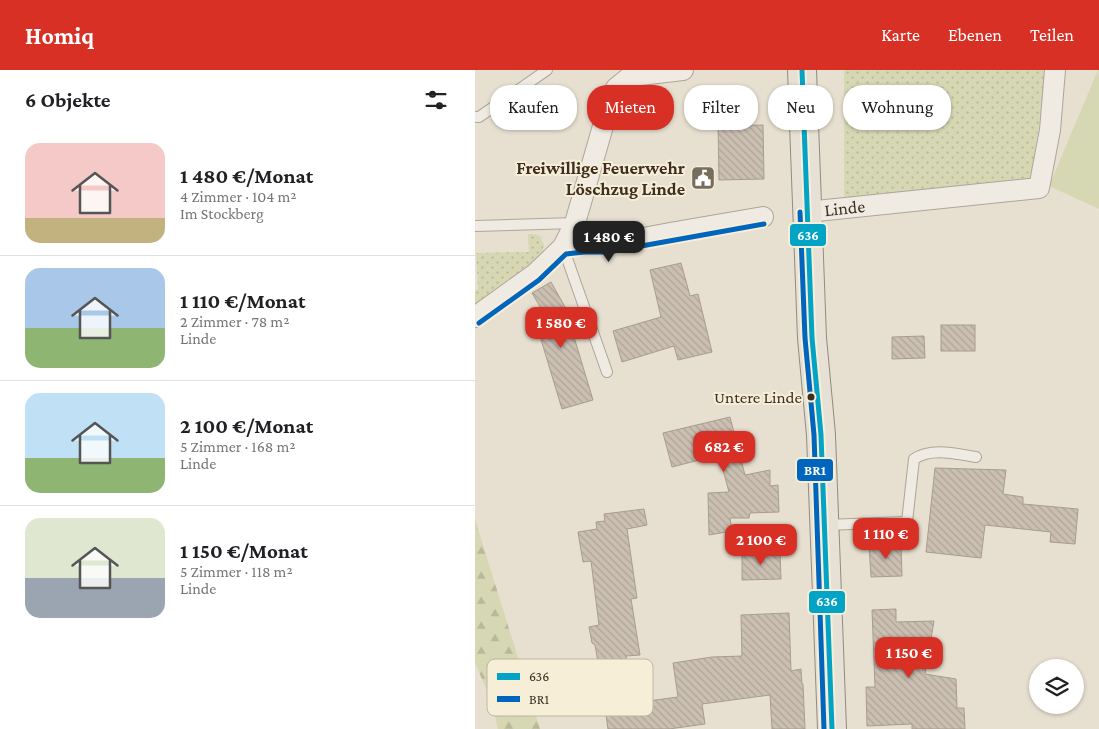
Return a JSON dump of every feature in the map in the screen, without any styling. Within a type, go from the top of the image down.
[{"type":"main road","points":[[802,70],[807,212]]},
{"type":"main road","name":"Linde","points":[[807,212],[812,338],[821,435],[832,729]]},
{"type":"street","points":[[475,316],[535,274],[563,247],[575,223],[610,102],[616,88],[631,76],[683,70]]},
{"type":"street","name":"Linde","points":[[807,212],[1039,188],[1050,130],[1055,70]]},
{"type":"street","points":[[563,247],[607,245],[763,217]]},
{"type":"lane","points":[[475,117],[479,117],[547,70]]},
{"type":"lane","points":[[475,226],[575,223]]},
{"type":"lane","points":[[563,247],[607,372]]},
{"type":"lane","points":[[824,525],[907,522],[914,459],[921,454],[936,452],[976,457]]},
{"type":"green space","points":[[844,70],[1047,70],[1030,186],[844,200],[844,130],[951,130],[951,85],[844,85]]},
{"type":"green space","points":[[1099,70],[1099,209],[1049,186]]},
{"type":"green space","points":[[528,234],[540,236],[544,245],[542,252],[523,271],[475,306],[475,292],[478,288],[476,253],[529,252]]},
{"type":"green space","points":[[475,519],[518,659],[487,659],[487,691],[475,663]]},
{"type":"green space","points":[[495,716],[536,716],[540,729],[498,729]]},
{"type":"building","points":[[758,125],[763,125],[764,179],[719,180],[718,130],[758,130]]},
{"type":"building","points":[[681,263],[690,296],[698,294],[712,352],[678,360],[674,346],[622,362],[613,331],[661,317],[650,270]]},
{"type":"building","points":[[551,282],[565,307],[593,400],[562,409],[533,313],[542,310],[532,293]]},
{"type":"building","points":[[941,325],[975,325],[975,351],[941,351]]},
{"type":"building","points":[[924,336],[925,358],[892,359],[892,337]]},
{"type":"building","points":[[730,417],[745,475],[770,470],[770,486],[778,485],[779,512],[750,513],[749,518],[730,518],[732,531],[709,535],[708,493],[729,492],[719,455],[672,467],[663,433]]},
{"type":"building","points":[[935,468],[1006,470],[1003,494],[1023,497],[1023,504],[1078,509],[1075,544],[1050,542],[1051,532],[985,525],[981,558],[926,552]]},
{"type":"building","points":[[644,509],[647,525],[627,529],[637,598],[631,599],[640,655],[626,656],[626,659],[597,659],[589,627],[599,625],[591,561],[583,562],[578,532],[597,529],[596,522],[605,521],[604,514]]},
{"type":"building","points":[[901,544],[902,576],[871,577],[869,545]]},
{"type":"building","points":[[780,552],[781,579],[742,580],[742,553]]},
{"type":"building","points":[[896,609],[896,622],[934,621],[925,674],[956,679],[957,708],[964,708],[965,729],[912,729],[912,724],[867,726],[866,687],[875,687],[872,610]]},
{"type":"building","points":[[789,613],[791,671],[801,669],[805,729],[772,729],[770,695],[702,704],[705,724],[669,729],[608,729],[606,716],[653,716],[653,700],[678,697],[673,663],[712,657],[742,656],[741,615]]},
{"type":"transit line","name":"636","points":[[802,70],[812,338],[821,435],[832,729]]},
{"type":"transit line","name":"BR1","points":[[800,212],[805,338],[814,435],[824,729]]},
{"type":"transit line","name":"BR1","points":[[479,323],[539,280],[566,254],[608,252],[764,224]]},
{"type":"place","name":"Freiwillige Feuerwehr Löschzug Linde","points":[[703,178]]},
{"type":"place","name":"Untere Linde","points":[[811,397]]}]
